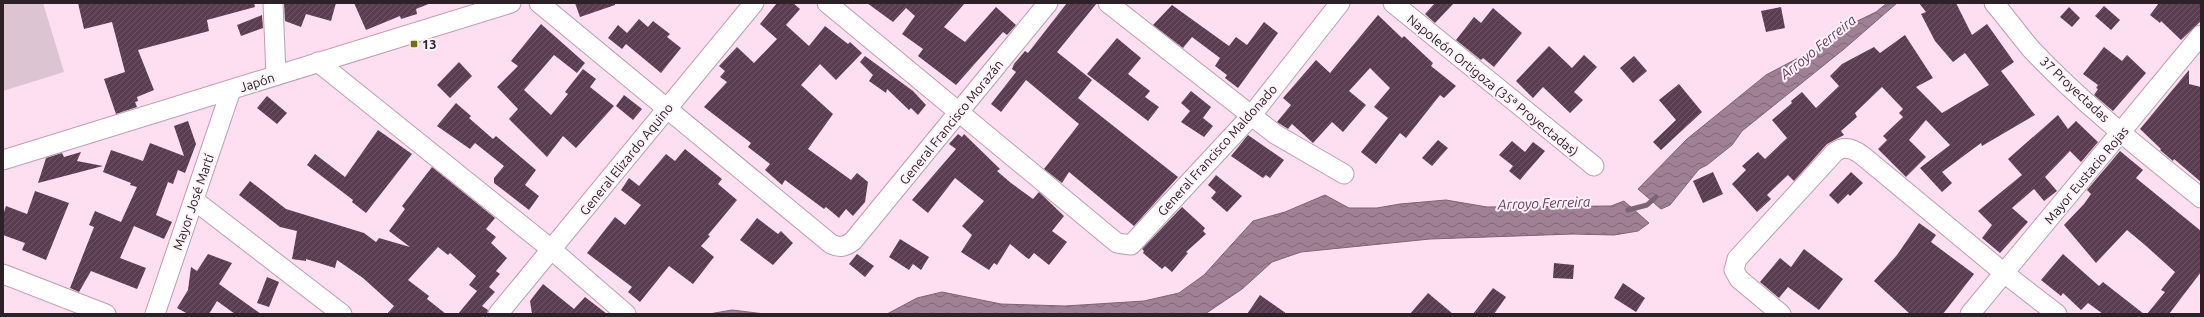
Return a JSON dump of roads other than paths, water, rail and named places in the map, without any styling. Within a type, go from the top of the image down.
[{"type":"street","points":[[273,3],[276,76]]},
{"type":"street","name":"Japón","points":[[3,160],[511,3]]},
{"type":"street","points":[[539,3],[667,108]]},
{"type":"street","name":"General Elizardo Aquino","points":[[498,314],[754,3]]},
{"type":"street","points":[[826,3],[959,112]]},
{"type":"street","name":"General Francisco Morazán","points":[[667,108],[831,244],[839,247],[846,246],[853,241],[1048,3]]},
{"type":"street","points":[[1108,3],[1275,134],[1344,174]]},
{"type":"street","name":"General Francisco Maldonado","points":[[959,112],[1117,243],[1131,245],[1251,116],[1340,3]]},
{"type":"street","name":"Napoleón Ortigoza (35ª Proyectadas)","points":[[1393,3],[1594,166]]},
{"type":"street","name":"37 Proyectadas","points":[[1994,3],[2032,49],[2122,133],[2201,198]]},
{"type":"street","name":"Mayor Eustacio Rojas","points":[[1970,314],[2122,133],[2201,35]]},
{"type":"street","points":[[318,62],[551,249],[626,314]]},
{"type":"street","name":"Mayor José Martí","points":[[155,314],[232,90]]},
{"type":"street","points":[[1781,314],[1739,280],[1734,270],[1736,259],[1841,148],[1855,150],[1863,156],[2004,273],[2057,314]]},
{"type":"street","points":[[194,200],[342,314]]},
{"type":"street","points":[[3,274],[106,314]]},
{"type":"water","points":[[1887,3],[1897,3],[1844,49],[1742,131],[1732,145],[1707,165],[1699,169],[1670,205],[1661,209],[1638,189],[1687,139],[1766,75],[1802,56],[1817,51],[1832,42],[1841,29],[1876,12]]},
{"type":"water","points":[[1325,195],[1349,208],[1377,208],[1400,204],[1446,200],[1487,207],[1611,206],[1624,201],[1649,223],[1638,231],[1614,235],[1573,234],[1430,239],[1301,252],[1272,262],[1242,289],[1205,314],[887,314],[917,298],[942,292],[1001,304],[1065,306],[1144,301],[1179,293],[1204,275],[1253,221],[1285,212]]},
{"type":"water","points":[[732,310],[765,314],[709,314]]},
{"type":"waterway","name":"Arroyo Ferreira","points":[[1628,210],[1647,205],[1656,197]]},
{"type":"place","name":"13","points":[[414,44]]}]
